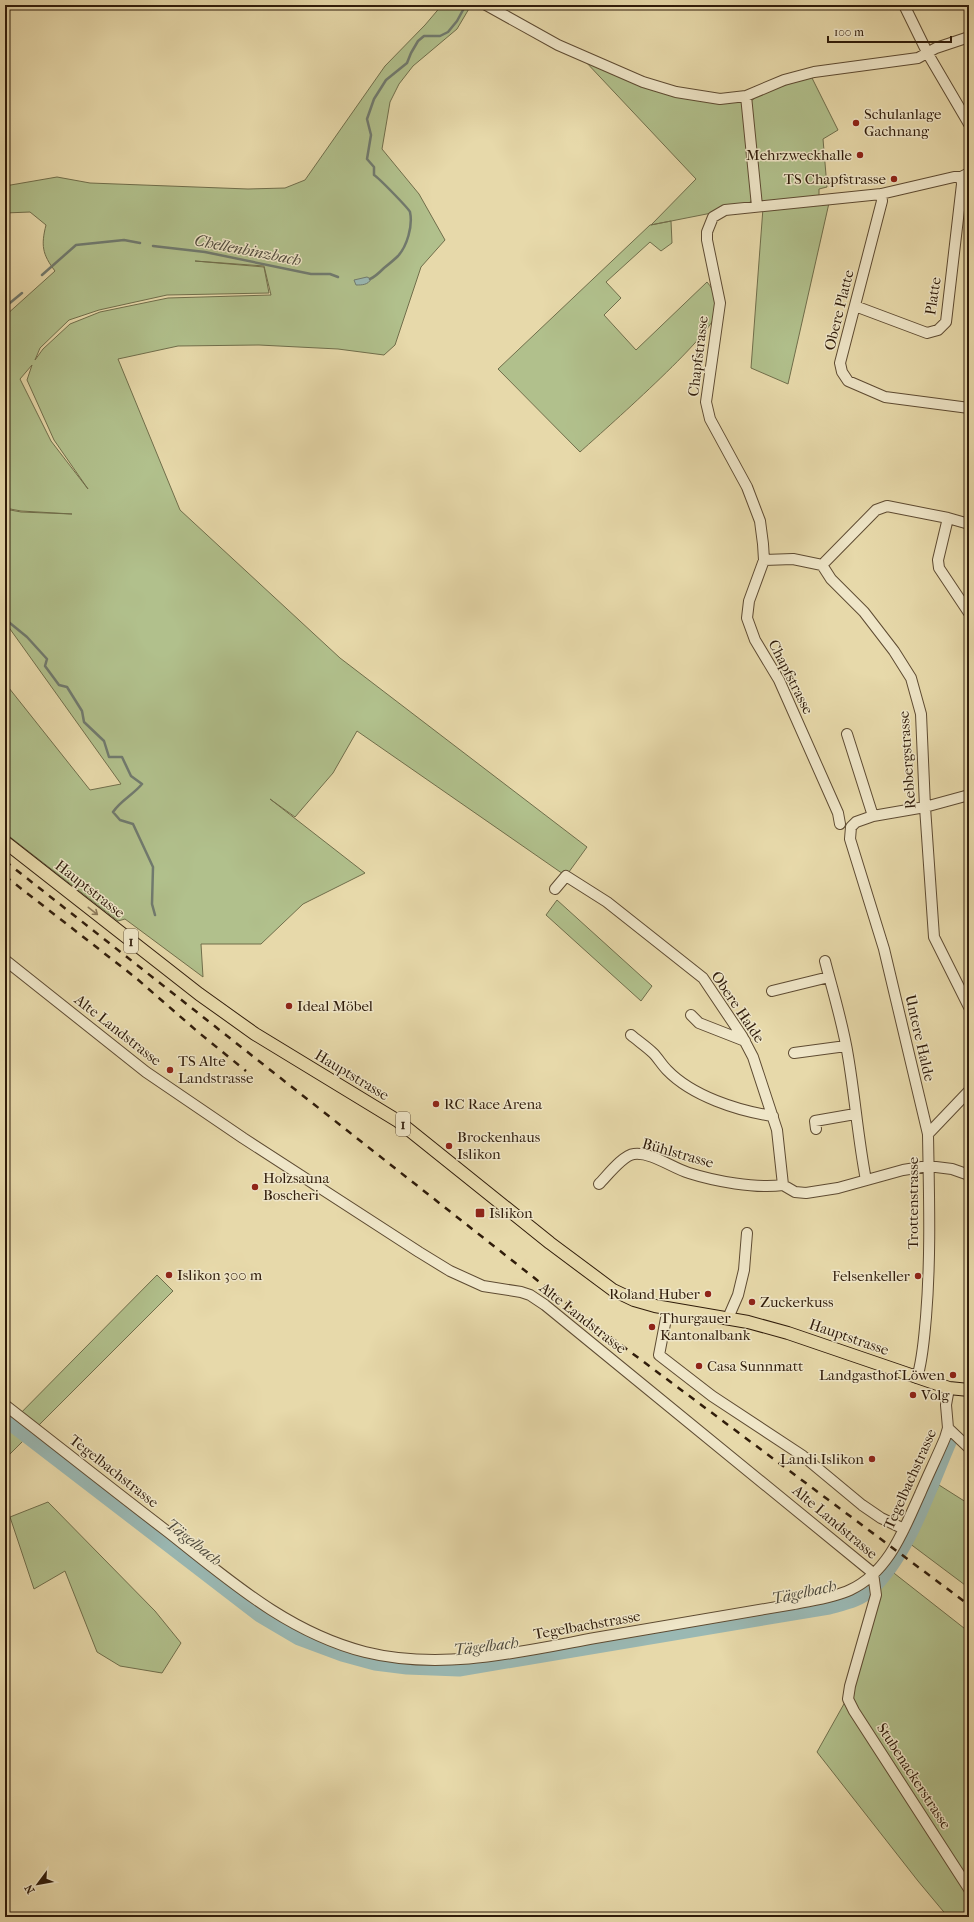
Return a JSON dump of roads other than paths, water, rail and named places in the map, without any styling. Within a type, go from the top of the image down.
[{"type":"main road","name":"Hauptstrasse","points":[[5,842],[200,995],[286,1054],[398,1121],[550,1243],[613,1290],[634,1300],[668,1308],[728,1318],[788,1333],[917,1378],[949,1388],[969,1390]]},
{"type":"street","points":[[486,5],[558,45],[642,82],[676,92],[720,99],[746,96],[784,80],[814,72],[918,58],[928,54],[936,48],[969,37]]},
{"type":"street","points":[[904,5],[928,54],[969,124]]},
{"type":"street","points":[[746,96],[756,206]]},
{"type":"street","name":"Chapfstrasse","points":[[840,824],[838,813],[779,680],[755,640],[747,618],[749,601],[764,560],[763,544],[760,521],[747,487],[710,419],[706,402],[720,303],[707,240],[709,224],[713,217],[719,212],[756,206],[881,194],[965,175]]},
{"type":"street","name":"Platte","points":[[855,306],[927,333],[938,330],[946,322],[962,184],[965,175]]},
{"type":"street","name":"Obere Platte","points":[[881,194],[882,201],[840,364],[842,372],[848,381],[885,397],[969,408]]},
{"type":"street","points":[[764,560],[793,559],[822,565],[876,510],[887,506],[948,518],[969,524]]},
{"type":"street","points":[[948,518],[938,560],[939,568],[969,612]]},
{"type":"street","name":"Rebbergstrasse","points":[[822,565],[831,579],[864,612],[894,651],[911,678],[921,714],[925,807],[934,937],[969,1007]]},
{"type":"street","points":[[847,734],[874,816]]},
{"type":"street","name":"Untere Halde","points":[[928,1134],[884,949],[850,839],[851,827],[856,822],[874,816],[925,807],[969,795]]},
{"type":"street","name":"Obere Halde","points":[[555,889],[566,876],[607,902],[703,978],[745,1042],[753,1057],[777,1130],[783,1185]]},
{"type":"street","name":"Alte Landstrasse","points":[[5,960],[146,1072],[242,1138],[419,1252],[450,1271],[483,1286],[521,1292],[530,1295],[545,1305],[875,1581]]},
{"type":"street","points":[[825,961],[846,1046],[866,1180]]},
{"type":"street","points":[[772,991],[829,977]]},
{"type":"street","points":[[691,1015],[700,1022],[745,1042]]},
{"type":"street","points":[[631,1036],[652,1052],[667,1070],[690,1088],[727,1105],[755,1114],[773,1116]]},
{"type":"street","points":[[794,1053],[846,1046]]},
{"type":"street","points":[[928,1134],[968,1094]]},
{"type":"street","points":[[816,1129],[815,1121],[855,1114]]},
{"type":"street","name":"Trottenstrasse","points":[[917,1378],[922,1357],[927,1305],[930,1226],[928,1134]]},
{"type":"street","name":"Bühlstrasse","points":[[599,1184],[627,1156],[634,1154],[650,1157],[689,1173],[726,1181],[773,1187],[783,1185]]},
{"type":"street","points":[[783,1185],[795,1192],[806,1193],[838,1188],[903,1170],[928,1166],[952,1169],[969,1175]]},
{"type":"street","points":[[728,1318],[738,1295],[744,1270],[747,1233]]},
{"type":"street","points":[[668,1308],[659,1354],[712,1396],[803,1456],[862,1505],[881,1518],[904,1530]]},
{"type":"street","name":"Tegelbachstrasse","points":[[5,1405],[263,1606],[289,1622],[313,1634],[341,1645],[381,1655],[448,1660],[493,1656],[829,1597],[875,1581],[904,1530],[948,1428],[946,1405],[949,1388]]},
{"type":"street","points":[[948,1428],[969,1448]]},
{"type":"street","name":"Stubenackerstrasse","points":[[875,1581],[874,1601],[850,1686],[848,1699],[854,1711],[969,1889]]},
{"type":"water","points":[[367,277],[371,279],[367,284],[356,285],[354,280]]},
{"type":"waterway","name":"Chellenbinzbach","points":[[370,279],[396,258],[401,252],[408,236],[411,218],[410,212],[374,175],[374,167],[367,159],[371,135],[367,119],[374,99],[386,80],[407,63],[418,41],[424,36],[440,36],[448,32],[457,21],[463,10]]},
{"type":"waterway","name":"Chellenbinzbach","points":[[42,275],[76,245],[124,240],[140,243]]},
{"type":"waterway","name":"Chellenbinzbach","points":[[153,246],[205,252],[311,274],[330,274],[338,277]]},
{"type":"waterway","name":"Chellenbinzbach","points":[[5,307],[22,293]]},
{"type":"waterway","name":"Chellenbinzbach","points":[[5,619],[27,637],[47,659],[45,666],[59,685],[67,687],[82,711],[84,722],[104,741],[109,757],[122,757],[131,776],[142,784],[113,812],[120,820],[133,824],[153,867],[152,904],[155,915]]},
{"type":"waterway","name":"Tägelbach","points":[[5,1419],[260,1615],[299,1638],[342,1654],[375,1663],[407,1667],[459,1669],[829,1607],[862,1596],[867,1593],[884,1574],[907,1539],[926,1499],[950,1440]]},
{"type":"railway","points":[[5,861],[589,1321],[969,1605]]},
{"type":"railway","points":[[5,876],[136,978],[198,1032],[246,1071]]},
{"type":"place","name":"Schulanlage Gachnang","points":[[856,123]]},
{"type":"place","name":"Mehrzweckhalle","points":[[860,155]]},
{"type":"place","name":"TS Chapfstrasse","points":[[894,179]]},
{"type":"place","name":"Ideal Möbel","points":[[289,1006]]},
{"type":"place","name":"TS Alte Landstrasse","points":[[170,1070]]},
{"type":"place","name":"RC Race Arena","points":[[436,1104]]},
{"type":"place","name":"Brockenhaus Islikon","points":[[449,1146]]},
{"type":"place","name":"Holzsauna Boscheri","points":[[255,1187]]},
{"type":"place","name":"Islikon","points":[[480,1213]]},
{"type":"place","name":"Islikon 300 m","points":[[169,1275]]},
{"type":"place","name":"Felsenkeller","points":[[918,1276]]},
{"type":"place","name":"Roland Huber","points":[[708,1294]]},
{"type":"place","name":"Zuckerkuss","points":[[752,1302]]},
{"type":"place","name":"Thurgauer Kantonalbank","points":[[652,1327]]},
{"type":"place","name":"Casa Sunnmatt","points":[[699,1366]]},
{"type":"place","name":"Landgasthof Löwen","points":[[953,1375]]},
{"type":"place","name":"Volg","points":[[913,1395]]},
{"type":"place","name":"Landi Islikon","points":[[872,1459]]}]
